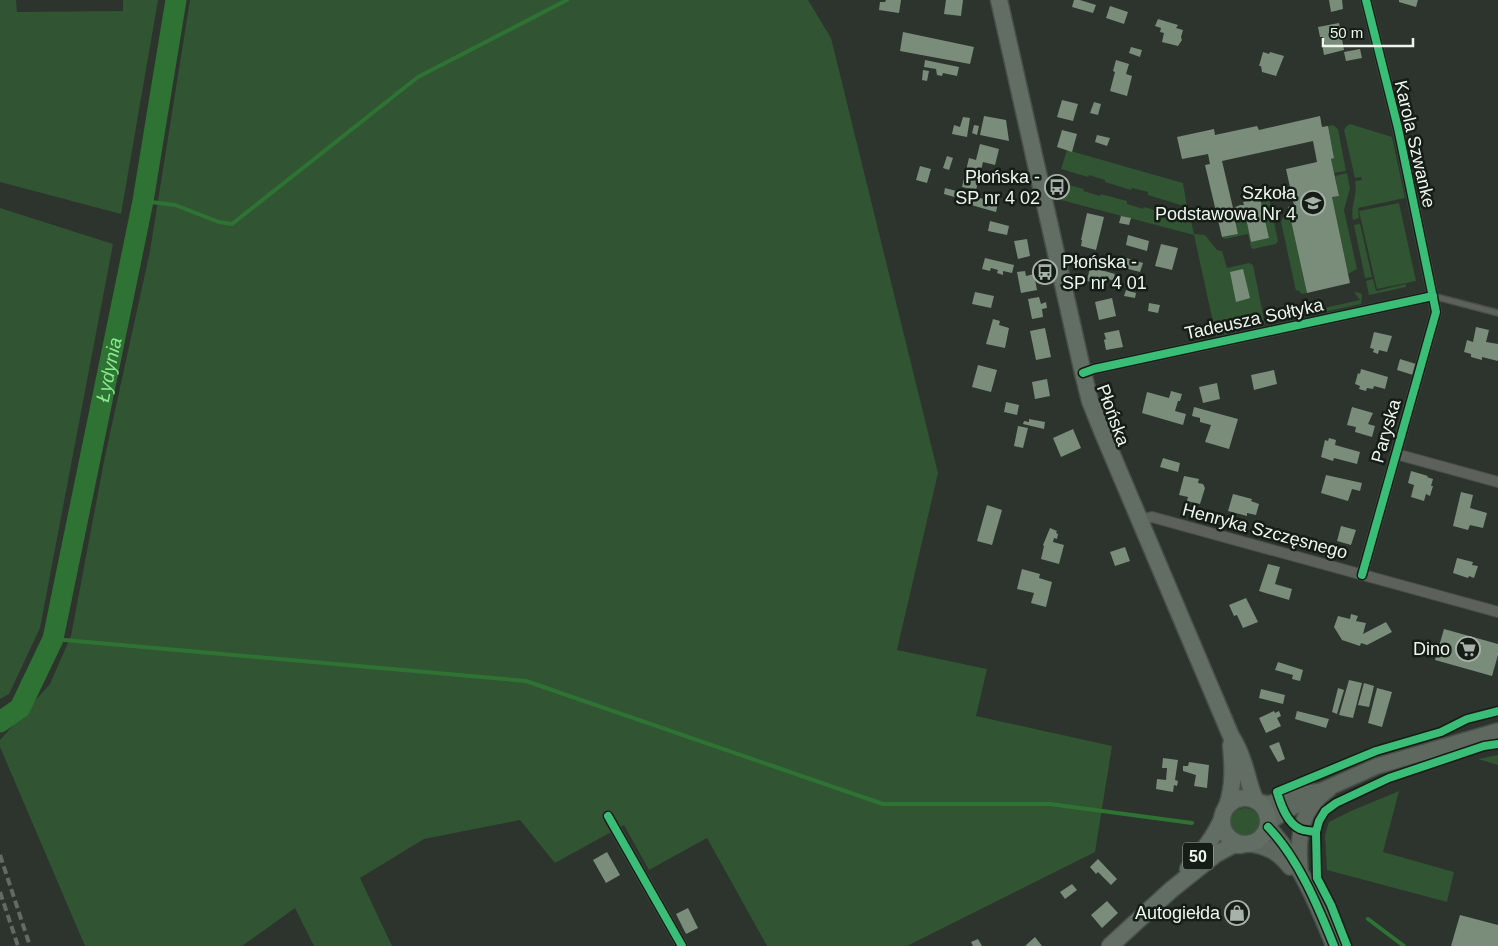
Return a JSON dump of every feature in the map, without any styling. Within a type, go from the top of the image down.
[{"type":"main road","name":"Płońska","points":[[999,0],[1090,401],[1243,762],[1249,788],[1257,801]]},
{"type":"main road","points":[[1246,844],[1262,837],[1276,817],[1328,788],[1377,766],[1498,731]]},
{"type":"main road","name":"Płońska","points":[[1225,813],[1234,780],[1231,736]]},
{"type":"main road","points":[[1310,894],[1283,859],[1275,852],[1261,845],[1234,842],[1226,835],[1222,826],[1225,813],[1240,799],[1248,798],[1268,804],[1328,788]]},
{"type":"main road","points":[[1302,877],[1298,853],[1300,829],[1314,804],[1328,788]]},
{"type":"main road","points":[[1257,801],[1266,812],[1268,826],[1290,854],[1334,946]]},
{"type":"main road","name":"50","points":[[1171,890],[1207,845],[1225,813]]},
{"type":"main road","name":"50","points":[[1110,946],[1171,890],[1227,847],[1246,844]]},
{"type":"street","name":"Karola Szwanke","points":[[1366,0],[1398,128],[1433,296]]},
{"type":"street","name":"Tadeusza Sołtyka","points":[[1083,373],[1094,369],[1433,296]]},
{"type":"street","name":"Paryska","points":[[1362,575],[1436,312],[1433,296]]},
{"type":"street","points":[[1396,454],[1498,482]]},
{"type":"street","name":"Henryka Szczęsnego","points":[[1139,520],[1152,517],[1498,612]]},
{"type":"street","points":[[608,816],[682,946]]},
{"type":"lane","name":"Tadeusza Sołtyka","points":[[1433,296],[1498,313]]},
{"type":"green space","points":[[0,0],[16,0],[17,12],[123,11],[123,0],[158,0],[121,214],[0,182]]},
{"type":"green space","points":[[190,0],[808,0],[831,38],[938,473],[897,650],[987,669],[976,716],[1112,746],[1095,852],[907,946],[767,946],[707,838],[649,870],[624,825],[555,863],[520,820],[424,839],[360,878],[392,946],[314,946],[295,908],[242,946],[85,946],[0,747],[0,740],[50,684],[71,636],[105,456],[150,251]]},
{"type":"green space","points":[[1350,124],[1392,137],[1405,198],[1358,208],[1359,218],[1353,220],[1352,210],[1356,191],[1355,181],[1362,180],[1361,177],[1355,178],[1344,130]]},
{"type":"green space","points":[[1333,125],[1338,129],[1346,171],[1334,173],[1331,159],[1334,158],[1328,126]]},
{"type":"green space","points":[[1067,150],[1183,183],[1187,207],[1148,195],[1148,192],[1132,188],[1131,190],[1089,175],[1088,177],[1061,169]]},
{"type":"green space","points":[[1347,173],[1350,188],[1344,210],[1357,269],[1348,274],[1332,197],[1339,196],[1335,176]]},
{"type":"green space","points":[[1058,182],[1084,189],[1083,191],[1100,196],[1101,194],[1127,201],[1127,204],[1143,209],[1144,207],[1191,220],[1194,234],[1205,235],[1217,250],[1222,251],[1227,268],[1249,263],[1253,265],[1265,324],[1216,336],[1194,235],[1061,200]]},
{"type":"green space","points":[[1269,197],[1278,241],[1276,244],[1253,249],[1248,234],[1225,239],[1222,237],[1238,234],[1235,220],[1246,218],[1251,242],[1269,238],[1260,198]]},
{"type":"green space","points":[[1399,203],[1416,281],[1377,289],[1359,211]]},
{"type":"green space","points":[[0,208],[113,244],[40,628],[9,694],[0,699]]},
{"type":"green space","points":[[1290,216],[1307,293],[1302,294],[1298,290],[1296,291],[1281,222],[1283,217]]},
{"type":"green space","points":[[1360,224],[1372,277],[1365,278],[1354,225]]},
{"type":"green space","points":[[1373,279],[1376,291],[1406,284],[1406,287],[1369,295],[1366,281]]},
{"type":"green space","points":[[1354,292],[1362,295],[1361,304],[1305,316],[1300,307],[1302,304],[1307,303],[1315,310],[1360,300]]},
{"type":"green space","points":[[1498,755],[1498,765],[1478,759]]},
{"type":"green space","points":[[1399,791],[1383,852],[1454,872],[1447,902],[1327,870],[1325,835],[1329,822]]},
{"type":"green space","points":[[1245,808],[1255,812],[1259,822],[1255,832],[1245,836],[1235,832],[1231,822],[1235,812]]},
{"type":"building","points":[[886,0],[901,0],[899,13],[879,10],[880,2],[885,2]]},
{"type":"building","points":[[946,0],[963,0],[961,16],[944,14]]},
{"type":"building","points":[[1074,0],[1096,5],[1093,13],[1072,7]]},
{"type":"building","points":[[1329,0],[1342,0],[1343,9],[1331,12]]},
{"type":"building","points":[[1399,0],[1418,0],[1416,7],[1399,2]]},
{"type":"building","points":[[1110,6],[1128,12],[1124,24],[1106,18]]},
{"type":"building","points":[[1158,19],[1178,25],[1176,28],[1183,30],[1182,40],[1178,46],[1162,42],[1164,33],[1160,32],[1161,28],[1155,26]]},
{"type":"building","points":[[1339,23],[1344,50],[1324,55],[1322,44],[1325,44],[1323,37],[1320,37],[1318,27]]},
{"type":"building","points":[[903,32],[974,47],[970,64],[900,51]]},
{"type":"building","points":[[1131,47],[1142,50],[1140,57],[1129,53]]},
{"type":"building","points":[[1360,49],[1362,58],[1346,61],[1344,52]]},
{"type":"building","points":[[1263,52],[1284,56],[1276,76],[1262,72],[1261,66],[1259,66]]},
{"type":"building","points":[[925,60],[959,67],[957,76],[943,73],[942,76],[937,75],[936,69],[924,67]]},
{"type":"building","points":[[1116,60],[1129,64],[1126,74],[1132,76],[1127,96],[1110,91]]},
{"type":"building","points":[[923,70],[929,71],[927,81],[922,80]]},
{"type":"building","points":[[1062,100],[1078,104],[1073,121],[1057,117]]},
{"type":"building","points":[[1094,102],[1101,104],[1098,115],[1090,113]]},
{"type":"building","points":[[984,116],[1006,120],[1009,141],[980,135]]},
{"type":"building","name":"Szkoła Podstawowa Nr 4","points":[[1320,116],[1322,127],[1328,126],[1334,158],[1331,159],[1339,196],[1332,197],[1350,283],[1307,293],[1288,207],[1294,205],[1286,169],[1317,162],[1313,141],[1222,161],[1233,208],[1244,205],[1243,202],[1260,198],[1269,238],[1251,242],[1246,218],[1235,220],[1238,234],[1222,237],[1205,165],[1210,164],[1208,154],[1182,159],[1177,137],[1214,129],[1215,135],[1257,126],[1259,130]]},
{"type":"building","points":[[963,117],[970,118],[967,137],[952,134],[954,125],[960,127]]},
{"type":"building","points":[[974,125],[979,126],[977,135],[972,133]]},
{"type":"building","points":[[1062,130],[1077,134],[1072,152],[1057,147]]},
{"type":"building","points":[[1097,135],[1110,138],[1107,146],[1095,142]]},
{"type":"building","points":[[980,144],[999,149],[995,165],[983,162],[976,190],[962,187],[969,158],[976,160]]},
{"type":"building","points":[[947,156],[953,158],[949,170],[943,168]]},
{"type":"building","points":[[920,166],[931,169],[927,183],[916,180]]},
{"type":"building","points":[[945,188],[960,192],[958,198],[944,194]]},
{"type":"building","points":[[966,194],[998,203],[996,212],[964,203]]},
{"type":"building","points":[[1087,213],[1104,217],[1096,250],[1081,246]]},
{"type":"building","points":[[1121,216],[1131,218],[1129,225],[1119,223]]},
{"type":"building","points":[[990,221],[1009,226],[1007,235],[988,231]]},
{"type":"building","points":[[1128,235],[1149,241],[1147,251],[1126,245]]},
{"type":"building","points":[[1027,239],[1030,256],[1018,259],[1014,241]]},
{"type":"building","points":[[1161,244],[1178,248],[1172,270],[1155,266]]},
{"type":"building","points":[[1123,257],[1143,263],[1140,272],[1121,267]]},
{"type":"building","points":[[985,258],[1014,265],[1012,273],[1003,271],[1003,275],[997,273],[998,270],[991,268],[990,271],[982,269]]},
{"type":"building","points":[[1090,267],[1115,274],[1113,281],[1105,277],[1103,285],[1087,281]]},
{"type":"building","points":[[1243,269],[1250,298],[1236,302],[1230,272]]},
{"type":"building","points":[[1025,271],[1026,276],[1034,274],[1037,290],[1021,293],[1017,272]]},
{"type":"building","points":[[1126,290],[1136,293],[1135,298],[1124,296]]},
{"type":"building","points":[[975,292],[994,296],[991,308],[972,304]]},
{"type":"building","points":[[1039,297],[1041,304],[1046,302],[1047,308],[1042,309],[1043,317],[1032,319],[1028,299]]},
{"type":"building","points":[[1112,298],[1116,316],[1099,320],[1095,302]]},
{"type":"building","points":[[1149,303],[1160,305],[1158,313],[1148,311]]},
{"type":"building","points":[[993,319],[1000,321],[999,325],[1009,328],[1005,348],[986,344]]},
{"type":"building","points":[[1476,327],[1489,330],[1486,342],[1498,344],[1498,361],[1482,357],[1482,360],[1471,357],[1471,354],[1464,352],[1467,340],[1473,342]]},
{"type":"building","points":[[1045,328],[1051,357],[1036,360],[1030,331]]},
{"type":"building","points":[[1119,330],[1123,347],[1106,350],[1104,333]]},
{"type":"building","points":[[1374,332],[1392,336],[1387,352],[1379,350],[1378,354],[1373,352],[1374,349],[1370,348]]},
{"type":"building","points":[[1400,359],[1416,364],[1413,375],[1397,370]]},
{"type":"building","points":[[978,365],[997,370],[991,392],[972,387]]},
{"type":"building","points":[[1361,369],[1388,377],[1385,389],[1374,386],[1373,389],[1367,388],[1366,391],[1359,389],[1360,386],[1355,384]]},
{"type":"building","points":[[1274,370],[1277,384],[1254,390],[1251,375]]},
{"type":"building","points":[[1047,379],[1050,396],[1035,399],[1032,382]]},
{"type":"building","points":[[1217,383],[1220,399],[1203,403],[1199,387]]},
{"type":"building","points":[[1171,391],[1182,394],[1175,411],[1186,414],[1183,425],[1142,413],[1147,392],[1169,398]]},
{"type":"building","points":[[1006,402],[1019,405],[1017,415],[1004,412]]},
{"type":"building","points":[[1194,407],[1238,419],[1229,449],[1205,442],[1211,425],[1200,422],[1200,418],[1192,416]]},
{"type":"building","points":[[1352,407],[1373,413],[1368,424],[1375,426],[1372,437],[1355,432],[1356,427],[1347,425]]},
{"type":"building","points":[[1029,419],[1045,422],[1044,429],[1023,424],[1024,421],[1029,422]]},
{"type":"building","points":[[1018,426],[1028,428],[1023,448],[1014,446]]},
{"type":"building","points":[[1073,429],[1081,448],[1061,457],[1053,438]]},
{"type":"building","points":[[1329,438],[1336,440],[1335,445],[1360,452],[1357,464],[1334,458],[1333,461],[1321,457],[1325,440],[1328,441]]},
{"type":"building","points":[[1163,458],[1180,463],[1178,472],[1160,467]]},
{"type":"building","points":[[1411,471],[1433,479],[1430,496],[1426,494],[1424,501],[1411,497],[1414,485],[1408,483]]},
{"type":"building","points":[[1326,475],[1362,483],[1360,491],[1352,489],[1348,501],[1321,493]]},
{"type":"building","points":[[1184,476],[1199,479],[1198,483],[1203,484],[1205,488],[1200,504],[1187,501],[1188,497],[1179,495]]},
{"type":"building","points":[[1461,492],[1473,495],[1470,508],[1487,513],[1483,528],[1470,525],[1468,530],[1453,526]]},
{"type":"building","points":[[1233,494],[1252,499],[1251,501],[1259,504],[1256,515],[1247,513],[1247,516],[1228,511]]},
{"type":"building","points":[[987,505],[1002,510],[992,545],[977,541]]},
{"type":"building","points":[[1341,526],[1356,530],[1351,545],[1337,541]]},
{"type":"building","points":[[1050,528],[1057,531],[1056,533],[1058,534],[1057,539],[1054,538],[1053,542],[1064,545],[1059,564],[1041,559],[1043,545]]},
{"type":"building","points":[[1125,547],[1130,561],[1115,566],[1110,552]]},
{"type":"building","points":[[1457,558],[1473,562],[1472,565],[1478,566],[1474,578],[1453,573]]},
{"type":"building","points":[[1268,564],[1280,567],[1275,584],[1292,589],[1289,600],[1259,591]]},
{"type":"building","points":[[1022,569],[1040,574],[1039,578],[1052,582],[1046,607],[1031,603],[1034,593],[1017,589]]},
{"type":"building","points":[[1246,598],[1258,622],[1243,628],[1237,615],[1234,616],[1229,605]]},
{"type":"building","points":[[1351,614],[1358,616],[1356,621],[1366,623],[1363,634],[1386,622],[1392,632],[1367,645],[1361,643],[1360,646],[1342,640],[1334,627],[1338,616],[1350,619]]},
{"type":"building","name":"Dino","points":[[1444,629],[1498,644],[1498,655],[1492,676],[1435,660]]},
{"type":"building","points":[[1278,662],[1303,670],[1300,681],[1292,679],[1293,675],[1275,670]]},
{"type":"building","points":[[1349,680],[1362,683],[1353,718],[1339,715]]},
{"type":"building","points":[[1364,683],[1374,686],[1369,707],[1358,705]]},
{"type":"building","points":[[1338,688],[1344,690],[1337,714],[1332,712]]},
{"type":"building","points":[[1377,688],[1392,692],[1382,727],[1368,723]]},
{"type":"building","points":[[1261,689],[1285,695],[1283,704],[1259,698]]},
{"type":"building","points":[[1274,711],[1275,713],[1279,711],[1281,716],[1277,718],[1281,726],[1266,733],[1259,718]]},
{"type":"building","points":[[1297,711],[1329,719],[1326,728],[1295,719]]},
{"type":"building","points":[[1279,742],[1285,759],[1278,762],[1269,746]]},
{"type":"building","points":[[1163,758],[1178,760],[1175,780],[1178,781],[1177,786],[1174,785],[1173,792],[1156,789],[1157,779],[1166,780],[1167,768],[1162,768]]},
{"type":"building","points":[[1189,762],[1209,765],[1207,788],[1194,786],[1196,775],[1183,771],[1183,766],[1188,766]]},
{"type":"building","points":[[607,852],[620,875],[606,883],[593,860]]},
{"type":"building","points":[[1098,859],[1117,879],[1111,885],[1090,867]]},
{"type":"building","points":[[1072,884],[1077,890],[1065,899],[1060,892]]},
{"type":"building","points":[[1107,901],[1118,913],[1102,928],[1091,915]]},
{"type":"building","points":[[688,908],[698,928],[686,934],[676,914]]},
{"type":"building","points":[[1460,915],[1498,925],[1498,946],[1451,946]]},
{"type":"building","points":[[1035,937],[1042,946],[1025,946]]},
{"type":"building","points":[[978,939],[982,946],[973,946],[971,942]]},
{"type":"waterway","name":"Łydynia","points":[[0,722],[20,708],[53,639],[143,201],[176,0]]},
{"type":"waterway","points":[[143,201],[175,205],[219,222],[232,224],[418,77],[567,0]]},
{"type":"waterway","points":[[53,639],[526,681],[883,804],[1050,804],[1192,823]]},
{"type":"waterway","points":[[1368,919],[1404,946]]},
{"type":"railway","points":[[0,855],[30,946]]},
{"type":"railway","points":[[0,892],[18,946]]},
{"type":"cycle path","points":[[1362,575],[1436,312],[1398,128],[1366,0]]},
{"type":"cycle path","points":[[1083,373],[1094,369],[1433,296]]},
{"type":"cycle path","points":[[1316,832],[1302,830],[1291,823],[1277,792],[1376,751],[1441,732],[1467,719],[1498,711]]},
{"type":"cycle path","points":[[1347,946],[1331,905],[1317,878],[1316,832],[1319,821],[1325,811],[1336,803],[1389,778],[1484,746],[1498,744]]},
{"type":"cycle path","points":[[608,816],[682,946]]},
{"type":"cycle path","points":[[1268,827],[1279,839],[1298,868],[1314,899],[1334,946]]},
{"type":"place","name":"Płońska - SP nr 4 02","points":[[1057,187]]},
{"type":"place","name":"Szkoła Podstawowa Nr 4","points":[[1313,203]]},
{"type":"place","name":"Płońska - SP nr 4 01","points":[[1045,272]]},
{"type":"place","name":"Dino","points":[[1468,649]]},
{"type":"place","name":"Autogiełda","points":[[1237,913]]}]
